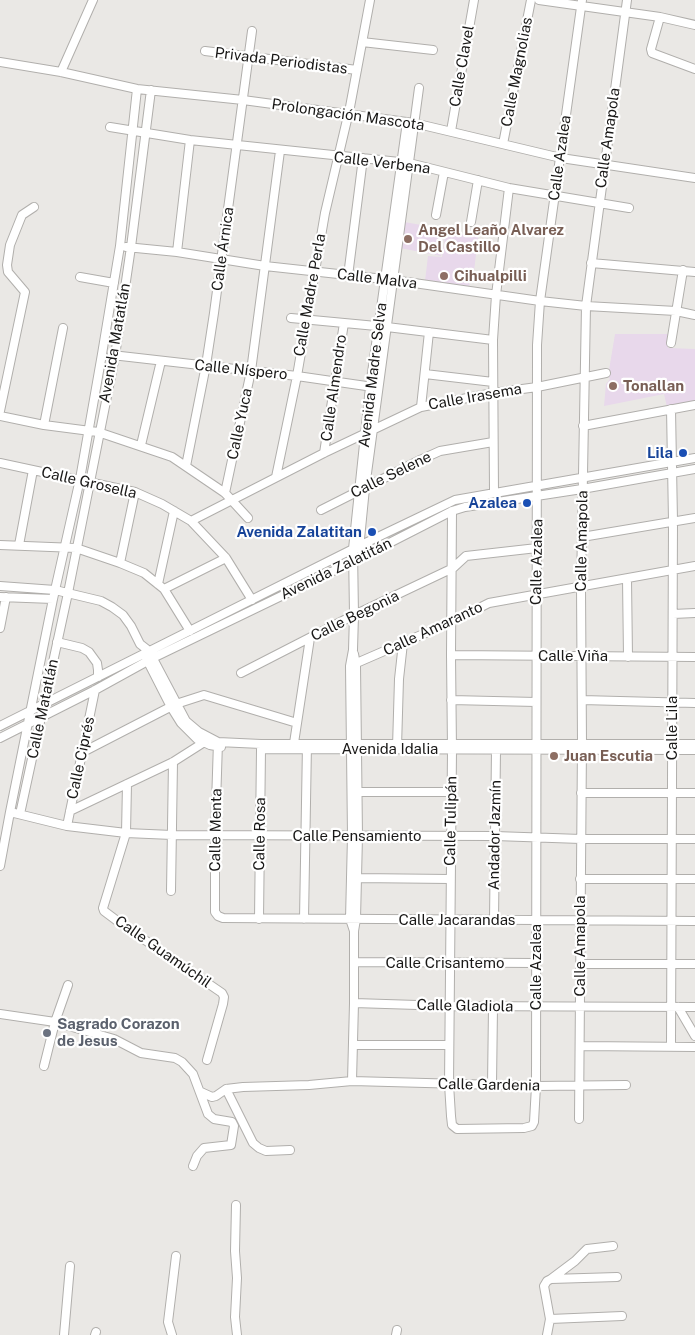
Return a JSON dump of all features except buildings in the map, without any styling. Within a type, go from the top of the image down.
[{"type":"street","points":[[61,72],[94,0]]},
{"type":"street","name":"Calle Madre Perla","points":[[276,477],[325,213],[339,157],[370,0]]},
{"type":"street","name":"Calle Clavel","points":[[451,131],[474,0]]},
{"type":"street","name":"Calle Magnolias","points":[[503,144],[531,0]]},
{"type":"street","points":[[539,0],[581,2],[660,17],[695,26]]},
{"type":"street","name":"Calle Amapola","points":[[579,1119],[582,746],[581,587],[586,306],[627,0]]},
{"type":"street","name":"Calle Azalea","points":[[532,1126],[535,1117],[536,1086],[537,345],[540,301],[581,2]]},
{"type":"street","points":[[660,17],[651,49],[652,53],[695,69]]},
{"type":"street","name":"Calle Árnica","points":[[186,466],[206,365],[252,31]]},
{"type":"street","points":[[362,42],[433,50]]},
{"type":"street","name":"Privada Periodistas","points":[[205,51],[357,70]]},
{"type":"street","name":"Prolongación Mascota","points":[[0,62],[61,72],[137,89],[243,100],[411,122],[560,158],[695,178]]},
{"type":"street","name":"Avenida Madre Selva","points":[[353,919],[357,878],[353,665],[355,563],[365,433],[387,327],[389,280],[411,122],[419,88]]},
{"type":"street","name":"Avenida Matatlán","points":[[55,590],[80,479],[114,283],[120,246],[137,89]]},
{"type":"street","name":"Avenida Matatlán","points":[[68,593],[98,432],[115,356],[151,90]]},
{"type":"street","name":"Calle Verbena","points":[[110,127],[237,146],[405,163],[509,188],[629,208]]},
{"type":"street","points":[[177,252],[190,140]]},
{"type":"street","name":"Calle Yuca","points":[[225,493],[251,371],[280,151]]},
{"type":"street","points":[[348,276],[363,158]]},
{"type":"street","points":[[436,215],[444,172]]},
{"type":"street","points":[[471,222],[478,180]]},
{"type":"street","points":[[494,493],[493,340],[496,295],[509,188]]},
{"type":"street","points":[[0,410],[4,372],[25,292],[8,272],[7,265],[10,245],[22,215],[34,207]]},
{"type":"street","name":"Calle Malva","points":[[120,246],[540,301],[695,314]]},
{"type":"street","points":[[591,263],[695,272]]},
{"type":"street","points":[[672,343],[683,270]]},
{"type":"street","points":[[80,277],[114,283]]},
{"type":"street","name":"Avenida Madre Selva","points":[[362,490],[373,429],[378,326],[389,280]]},
{"type":"street","points":[[291,318],[493,340]]},
{"type":"street","name":"Calle Almendro","points":[[324,453],[344,323]]},
{"type":"street","points":[[44,425],[63,328]]},
{"type":"street","points":[[421,406],[429,332]]},
{"type":"street","name":"Calle Níspero","points":[[102,354],[206,365],[375,387]]},
{"type":"street","points":[[141,445],[161,361]]},
{"type":"street","name":"Calle Irasema","points":[[190,521],[421,406],[493,392],[538,387],[606,373]]},
{"type":"street","points":[[425,374],[493,382]]},
{"type":"street","points":[[583,426],[695,405]]},
{"type":"street","name":"Calle Lila","points":[[670,1046],[674,1007],[671,964],[673,463],[671,409]]},
{"type":"street","points":[[0,416],[44,425],[98,432],[172,457],[225,493],[248,518]]},
{"type":"street","name":"Calle Selene","points":[[322,510],[420,460],[440,452],[493,442]]},
{"type":"street","name":"Avenida Zalatitán","points":[[0,738],[95,690],[190,631],[444,504],[462,498],[695,458]]},
{"type":"street","name":"Calle Grosella","points":[[0,463],[135,492],[162,504],[190,521],[226,558],[252,600]]},
{"type":"street","name":"Avenida Zalatitán","points":[[0,726],[98,677],[355,563],[452,511],[466,507],[695,469]]},
{"type":"street","points":[[19,545],[33,470]]},
{"type":"street","points":[[120,562],[135,492]]},
{"type":"street","points":[[161,586],[174,511]]},
{"type":"street","name":"Calle Tulipán","points":[[452,511],[452,792],[449,1006],[449,1084],[452,1125],[457,1129],[524,1128],[532,1126]]},
{"type":"street","points":[[582,537],[695,518]]},
{"type":"street","points":[[0,545],[65,546],[120,562],[144,573],[161,586],[190,631]]},
{"type":"street","points":[[452,554],[466,556],[537,548]]},
{"type":"street","name":"Calle Begonia","points":[[241,673],[354,615],[453,568],[466,556]]},
{"type":"street","points":[[161,586],[226,558]]},
{"type":"street","name":"Calle Amaranto","points":[[353,665],[403,644],[489,603],[695,566]]},
{"type":"street","points":[[627,579],[628,657]]},
{"type":"street","points":[[0,586],[55,590],[101,602],[112,607],[131,626],[148,656]]},
{"type":"street","name":"Calle Matatlán","points":[[0,866],[2,848],[32,710],[55,590]]},
{"type":"street","name":"Calle Matatlán","points":[[20,814],[68,593]]},
{"type":"street","points":[[0,628],[3,597],[53,599]]},
{"type":"street","points":[[673,614],[695,613]]},
{"type":"street","points":[[294,743],[310,638]]},
{"type":"street","points":[[57,642],[82,648],[89,652],[97,663],[98,677]]},
{"type":"street","points":[[397,746],[399,679],[403,644]]},
{"type":"street","name":"Calle Viña","points":[[451,655],[695,657]]},
{"type":"street","name":"Avenida Idalia","points":[[148,656],[181,723],[206,740],[218,744],[261,749],[306,746],[582,746],[672,747],[695,750]]},
{"type":"street","name":"Calle Ciprés","points":[[67,826],[95,690]]},
{"type":"street","points":[[83,752],[174,706],[204,695],[297,723]]},
{"type":"street","points":[[451,700],[536,702]]},
{"type":"street","points":[[582,700],[695,703]]},
{"type":"street","points":[[70,811],[173,762],[206,740]]},
{"type":"street","name":"Avenida Idalia","points":[[218,744],[294,743],[306,746]]},
{"type":"street","name":"Calle Menta","points":[[218,744],[215,835],[215,912],[218,916]]},
{"type":"street","name":"Avenida Idalia","points":[[672,747],[695,744]]},
{"type":"street","points":[[304,919],[306,746]]},
{"type":"street","name":"Avenida Madre Selva","points":[[352,1081],[354,1003],[353,919],[357,792],[354,746]]},
{"type":"street","name":"Avenida Idalia","points":[[452,746],[496,750],[536,746]]},
{"type":"street","name":"Calle Rosa","points":[[259,919],[261,749]]},
{"type":"street","name":"Andador Jazmín","points":[[494,920],[496,750]]},
{"type":"street","points":[[171,891],[173,762]]},
{"type":"street","name":"Calle Guamúchil","points":[[127,784],[126,833],[103,908],[120,924],[222,992],[224,997],[223,1004],[207,1060]]},
{"type":"street","points":[[357,792],[452,792]]},
{"type":"street","points":[[581,793],[695,793]]},
{"type":"street","points":[[10,812],[20,814]]},
{"type":"street","name":"Calle Pensamiento","points":[[20,814],[67,826],[126,833],[172,835],[495,836],[581,840],[672,840],[695,838]]},
{"type":"street","points":[[357,878],[450,879]]},
{"type":"street","points":[[580,880],[695,878]]},
{"type":"street","name":"Calle Jacarandas","points":[[218,916],[223,918],[259,919],[695,921]]},
{"type":"street","name":"Calle Crisantemo","points":[[354,962],[536,963]]},
{"type":"street","points":[[580,964],[695,964]]},
{"type":"street","points":[[44,1066],[55,1022],[68,985]]},
{"type":"street","name":"Calle Gladiola","points":[[354,1003],[493,1007],[695,1007]]},
{"type":"street","points":[[492,1085],[493,1007]]},
{"type":"street","points":[[674,1007],[695,1036]]},
{"type":"street","points":[[0,1014],[55,1022],[114,1039],[141,1053],[175,1058],[188,1067],[201,1092],[206,1111],[210,1117],[232,1122],[234,1126],[231,1144],[204,1148],[197,1156],[193,1166]]},
{"type":"street","points":[[353,1045],[449,1045]]},
{"type":"street","points":[[580,1046],[695,1047]]},
{"type":"street","name":"Calle Gardenia","points":[[201,1092],[212,1097],[226,1089],[243,1087],[308,1085],[352,1081],[536,1086],[626,1085]]},
{"type":"street","points":[[226,1089],[253,1143],[266,1151],[290,1150]]},
{"type":"street","points":[[236,1205],[235,1251],[237,1278],[235,1317],[237,1335]]},
{"type":"street","points":[[548,1335],[550,1319],[544,1286],[549,1280],[575,1261],[586,1249],[613,1246]]},
{"type":"street","points":[[172,1335],[168,1322],[176,1256]]},
{"type":"street","points":[[64,1335],[70,1266]]},
{"type":"street","points":[[549,1280],[617,1277]]},
{"type":"street","points":[[550,1319],[622,1316]]},
{"type":"shaded area","points":[[404,222],[445,229],[441,256],[400,248]]},
{"type":"shaded area","points":[[446,231],[478,237],[473,280],[470,280],[469,287],[425,281],[428,256],[442,257]]},
{"type":"shaded area","points":[[615,334],[669,334],[668,348],[695,349],[695,403],[667,407],[664,394],[604,406],[606,384],[610,379],[608,376]]},
{"type":"place","name":"Angel Leaño Alvarez Del Castillo","points":[[408,239]]},
{"type":"place","name":"Cihualpilli","points":[[444,276]]},
{"type":"place","name":"Tonallan","points":[[613,386]]},
{"type":"place","name":"Lila","points":[[683,453]]},
{"type":"place","name":"Azalea","points":[[527,503]]},
{"type":"place","name":"Avenida Zalatitan","points":[[372,532]]},
{"type":"place","name":"Juan Escutia","points":[[554,756]]},
{"type":"place","name":"Sagrado Corazon de Jesus","points":[[47,1033]]}]
